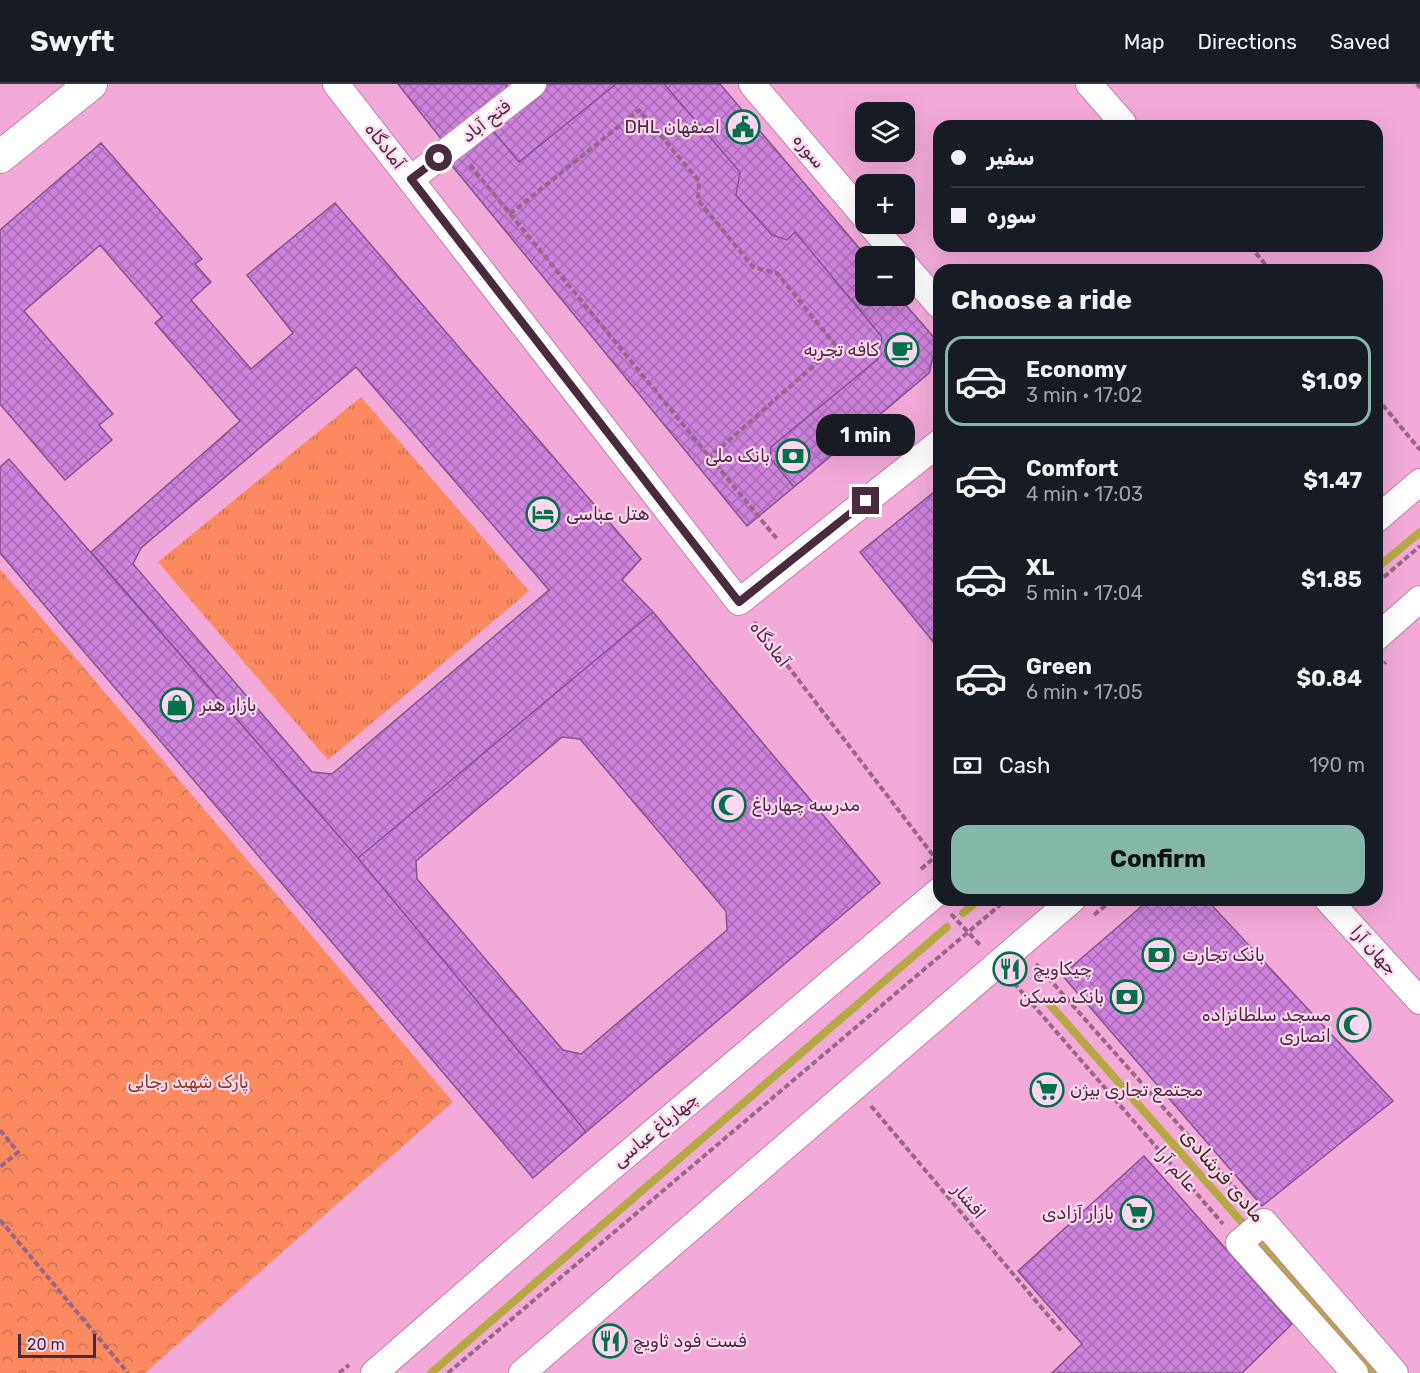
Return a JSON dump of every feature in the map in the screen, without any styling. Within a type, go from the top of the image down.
[{"type":"main road","points":[[0,157],[91,84]]},
{"type":"street","name":"آمادگاه","points":[[336,84],[739,602]]},
{"type":"street","name":"سوره","points":[[752,84],[855,205]]},
{"type":"street","points":[[1089,84],[1120,120]]},
{"type":"street","name":"فتح آباد","points":[[411,179],[521,88]]},
{"type":"street","points":[[879,234],[889,246]]},
{"type":"street","points":[[915,277],[933,297]]},
{"type":"street","points":[[739,602],[933,448]]},
{"type":"street","points":[[1383,514],[1420,482]]},
{"type":"street","points":[[1383,632],[1420,599]]},
{"type":"street","name":"چهارباغ عباسی","points":[[374,1373],[593,1183],[933,896]]},
{"type":"street","points":[[522,1373],[1064,906]]},
{"type":"street","name":"جهان آرا","points":[[1333,906],[1420,1001]]},
{"type":"street","points":[[1355,1373],[1239,1243],[1264,1222],[1395,1373]]},
{"type":"path","points":[[1417,84],[1420,88]]},
{"type":"path","points":[[510,214],[639,110],[699,181],[698,200],[753,267],[777,273],[836,346],[710,457]]},
{"type":"path","points":[[452,147],[460,153],[793,559]]},
{"type":"path","points":[[1256,252],[1265,264]]},
{"type":"path","points":[[1383,405],[1420,450]]},
{"type":"path","points":[[1383,578],[1420,546]]},
{"type":"path","name":"آمادگاه","points":[[739,602],[933,855]]},
{"type":"path","name":"عالم آرا","points":[[947,906],[1239,1243]]},
{"type":"path","points":[[448,1373],[999,906]]},
{"type":"path","name":"عالم آرا","points":[[1020,945],[1264,1222]]},
{"type":"path","name":"افشار","points":[[855,1087],[1063,1333]]},
{"type":"path","points":[[0,1130],[18,1152],[0,1167]]},
{"type":"path","points":[[0,1220],[128,1373]]},
{"type":"green space","points":[[361,397],[529,591],[328,760],[158,562]]},
{"type":"green space","name":"پارک شهید رجایی","points":[[0,569],[453,1102],[145,1373],[0,1373]]},
{"type":"building","points":[[398,84],[507,85],[501,100],[442,140]]},
{"type":"building","points":[[542,84],[616,84],[519,162],[490,127]]},
{"type":"building","points":[[616,84],[664,84],[740,172],[736,195],[772,235],[787,240],[795,232],[882,337],[878,359],[771,447],[770,458],[794,487],[747,526],[449,162],[490,127],[519,162]]},
{"type":"building","points":[[664,84],[720,84],[858,246],[855,246],[855,304],[795,232],[787,240],[772,235],[736,195],[740,172]]},
{"type":"building","name":"هتل عباسی","points":[[101,143],[202,259],[195,264],[211,282],[191,300],[251,369],[293,333],[247,275],[335,203],[641,559],[622,580],[653,612],[358,858],[91,552],[240,421],[155,323],[162,317],[100,245],[24,311],[113,414],[99,425],[112,440],[65,480],[0,404],[0,230]],"holes":[[[356,367],[549,590],[332,774],[312,772],[133,564],[141,548]]]},
{"type":"building","points":[[856,306],[907,306],[933,336],[933,357],[929,373],[794,487],[770,458],[771,447],[878,359],[882,337]]},
{"type":"building","name":"بازار هنر","points":[[9,459],[358,858],[586,1132],[533,1178],[0,553],[0,467]]},
{"type":"building","points":[[933,493],[933,642],[860,552]]},
{"type":"building","name":"مدرسه چهارباغ","points":[[653,612],[880,883],[586,1132],[358,858]],"holes":[[[562,737],[580,739],[726,911],[727,930],[581,1054],[563,1050],[417,879],[416,861]]]},
{"type":"building","points":[[1142,906],[1213,906],[1393,1101],[1262,1206],[1062,975]]},
{"type":"building","name":"بازار آزادی","points":[[1144,1156],[1292,1324],[1242,1373],[1052,1373],[1082,1344],[1018,1271]]},
{"type":"waterway","points":[[1383,563],[1420,532]]},
{"type":"waterway","points":[[963,913],[972,906]]},
{"type":"waterway","points":[[431,1373],[947,927]]},
{"type":"waterway","name":"مادی فرشادی","points":[[1045,999],[1375,1373]]},
{"type":"place","name":"DHL اصفهان","points":[[743,127]]},
{"type":"place","name":"کافه تجربه","points":[[902,350]]},
{"type":"place","name":"بانک ملی","points":[[793,456]]},
{"type":"place","name":"هتل عباسی","points":[[543,514]]},
{"type":"place","name":"بازار هنر","points":[[177,705]]},
{"type":"place","name":"مدرسه چهارباغ","points":[[729,805]]},
{"type":"place","name":"بانک تجارت","points":[[1159,955]]},
{"type":"place","name":"چیکاویچ","points":[[1010,969]]},
{"type":"place","name":"بانک مسکن","points":[[1127,997]]},
{"type":"place","name":"مسجد سلطانزاده انصاری","points":[[1354,1025]]},
{"type":"place","name":"مجتمع تجاری بیژن","points":[[1047,1090]]},
{"type":"place","name":"بازار آزادی","points":[[1137,1213]]},
{"type":"place","name":"فست فود ثاویچ","points":[[610,1341]]},
{"type":"route","points":[[439,158],[411,179],[739,602],[866,501]]}]
